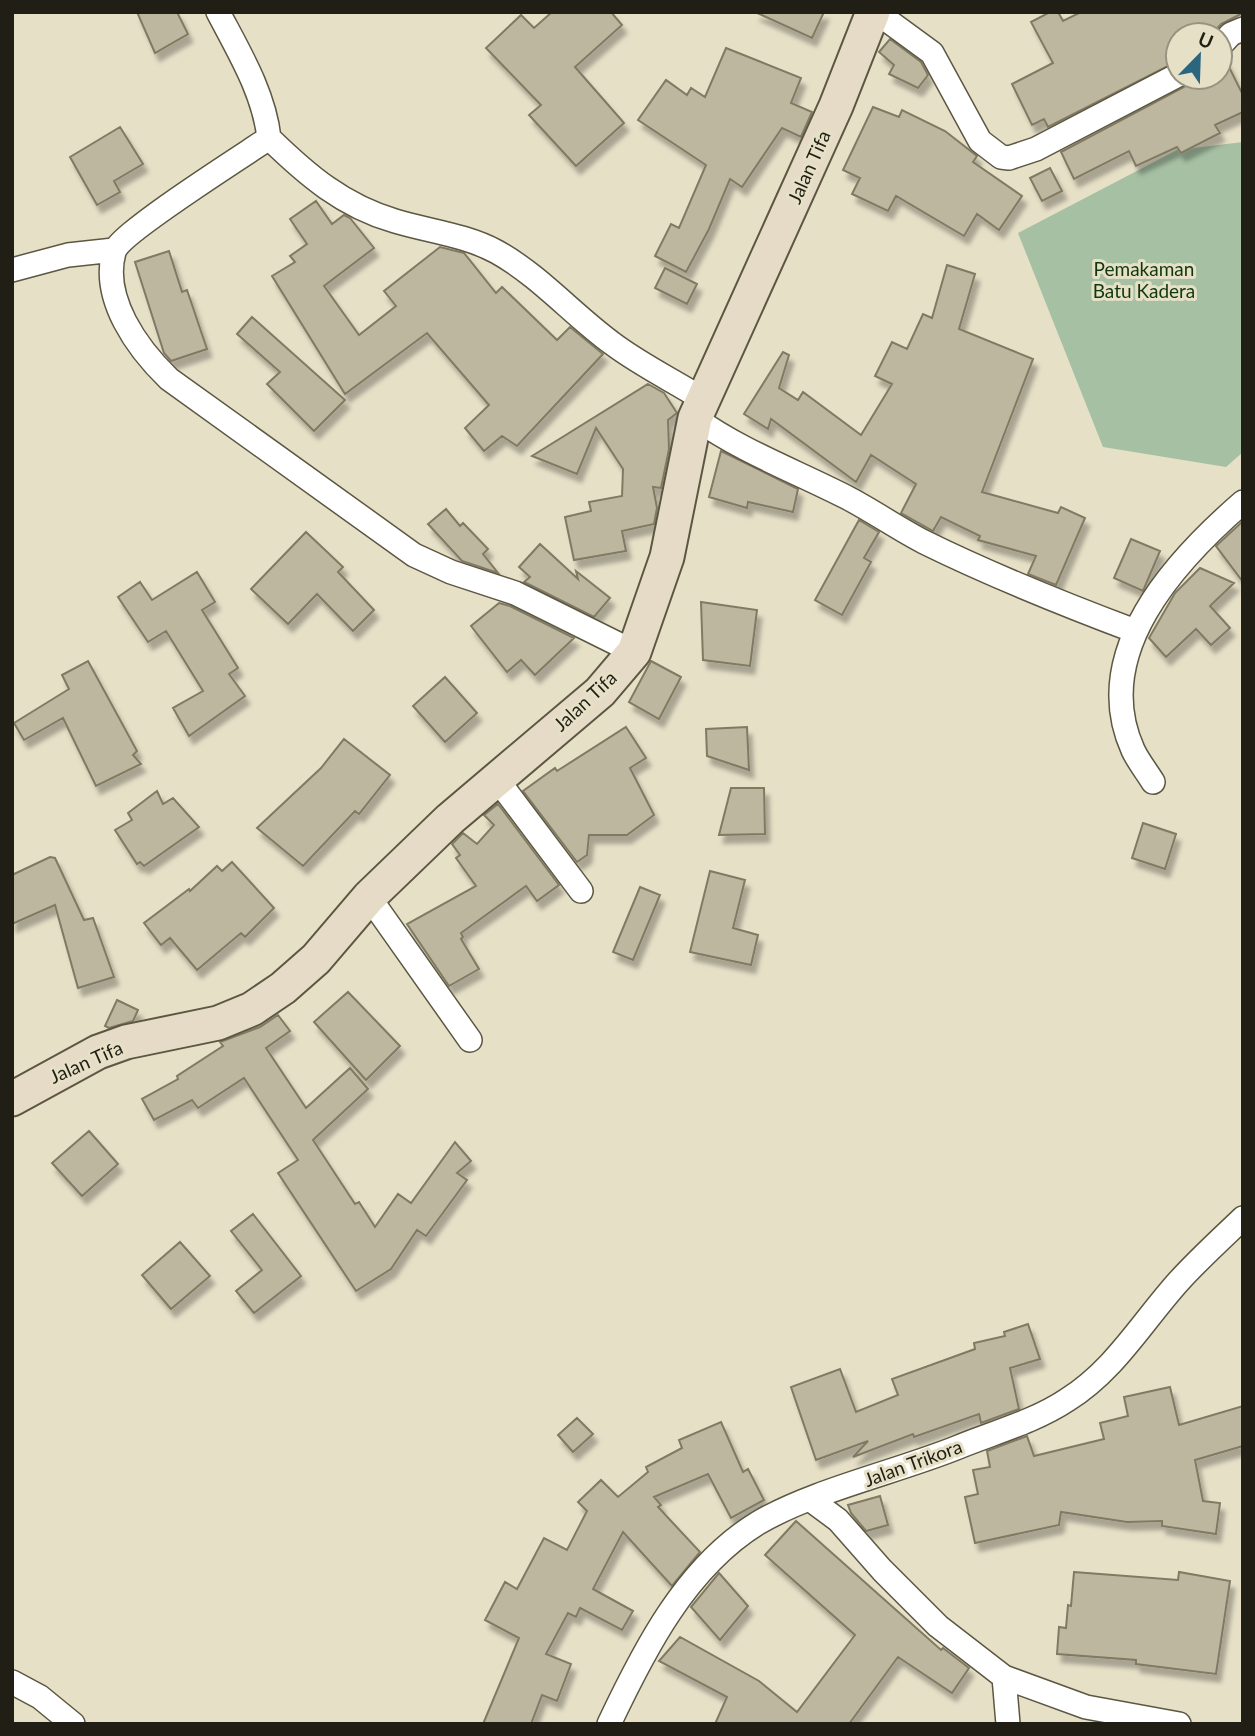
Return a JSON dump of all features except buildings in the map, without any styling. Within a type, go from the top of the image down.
[{"type":"street","points":[[218,12],[243,59],[266,116],[269,138],[311,178],[347,203],[393,221],[467,240],[495,251],[521,268],[614,345],[699,409],[730,443],[850,499],[924,542],[1030,592],[1135,631]]},
{"type":"street","points":[[875,12],[932,53],[980,141],[1001,157],[1009,158],[1036,149],[1164,82]]},
{"type":"street","name":"Jalan Tifa","points":[[12,1099],[98,1052],[126,1042],[218,1023],[252,1009],[316,959],[369,897],[496,778],[600,692],[634,652],[667,557],[699,409],[836,106],[875,12]]},
{"type":"street","points":[[12,270],[68,256],[114,250],[131,232],[161,210],[269,138]]},
{"type":"street","points":[[114,250],[112,281],[124,320],[148,358],[169,379],[414,555],[451,572],[515,593],[634,652]]},
{"type":"street","points":[[1153,782],[1133,750],[1121,704],[1124,666],[1135,631],[1176,567],[1243,502]]},
{"type":"street","points":[[496,778],[581,891]]},
{"type":"street","points":[[369,897],[470,1040]]},
{"type":"street","name":"Jalan Trikora","points":[[609,1724],[635,1670],[669,1614],[726,1545],[760,1522],[811,1500],[912,1465],[1066,1401],[1101,1375],[1178,1282],[1243,1218]]},
{"type":"street","points":[[811,1500],[838,1520],[882,1570],[938,1626],[1004,1677],[1086,1707],[1179,1724]]},
{"type":"street","points":[[1004,1677],[1008,1724]]},
{"type":"street","points":[[12,1682],[40,1698],[73,1724]]},
{"type":"green space","name":"Pemakaman Batu Kadera","points":[[1243,142],[1243,452],[1226,467],[1103,447],[1018,233],[1177,150]]}]
